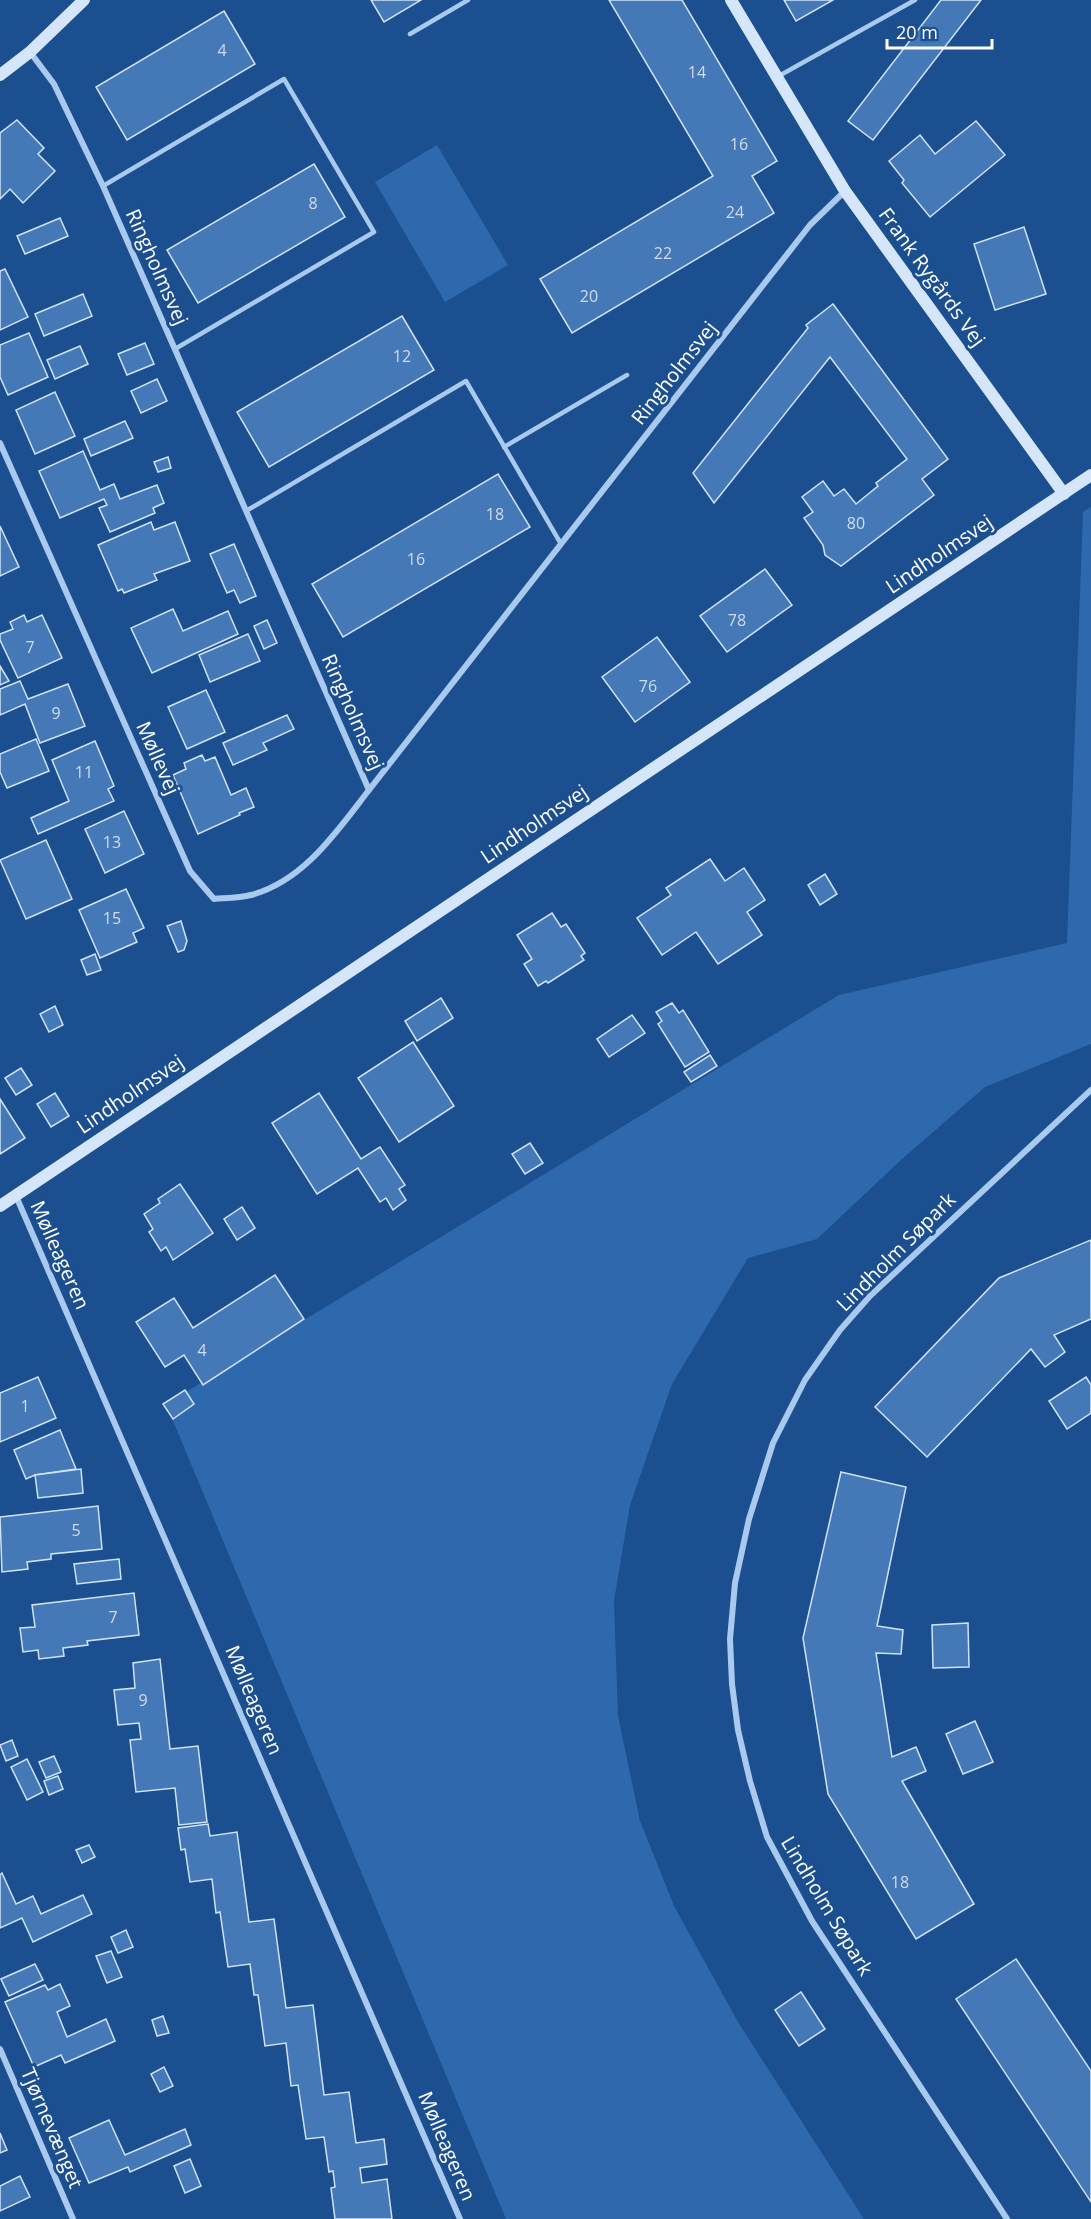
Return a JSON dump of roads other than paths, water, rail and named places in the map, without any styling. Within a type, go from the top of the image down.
[{"type":"street","points":[[0,75],[30,52],[84,0]]},
{"type":"street","name":"Frank Rygårds Vej","points":[[731,0],[845,191],[1064,494]]},
{"type":"street","name":"Ringholmsvej","points":[[30,52],[54,84],[103,186],[369,790],[810,225],[845,191]]},
{"type":"street","name":"Møllevej","points":[[0,443],[190,871],[214,899],[250,895],[284,880],[323,849],[369,790]]},
{"type":"street","name":"Lindholmsvej","points":[[0,1206],[1091,475]]},
{"type":"street","name":"Lindholm Søpark","points":[[1007,2219],[812,1921],[767,1837],[738,1730],[732,1684],[730,1639],[735,1582],[749,1519],[773,1443],[805,1380],[840,1330],[870,1296],[1091,1090]]},
{"type":"street","name":"Mølleageren","points":[[16,1196],[460,2219]]},
{"type":"street","name":"Tjørnevænget","points":[[0,2049],[74,2219]]},
{"type":"lane","points":[[410,34],[468,0]]},
{"type":"lane","points":[[777,77],[915,0]]},
{"type":"lane","points":[[103,186],[284,79],[374,232],[175,349]]},
{"type":"lane","points":[[504,447],[627,375]]},
{"type":"lane","points":[[246,511],[466,381],[561,544]]}]
